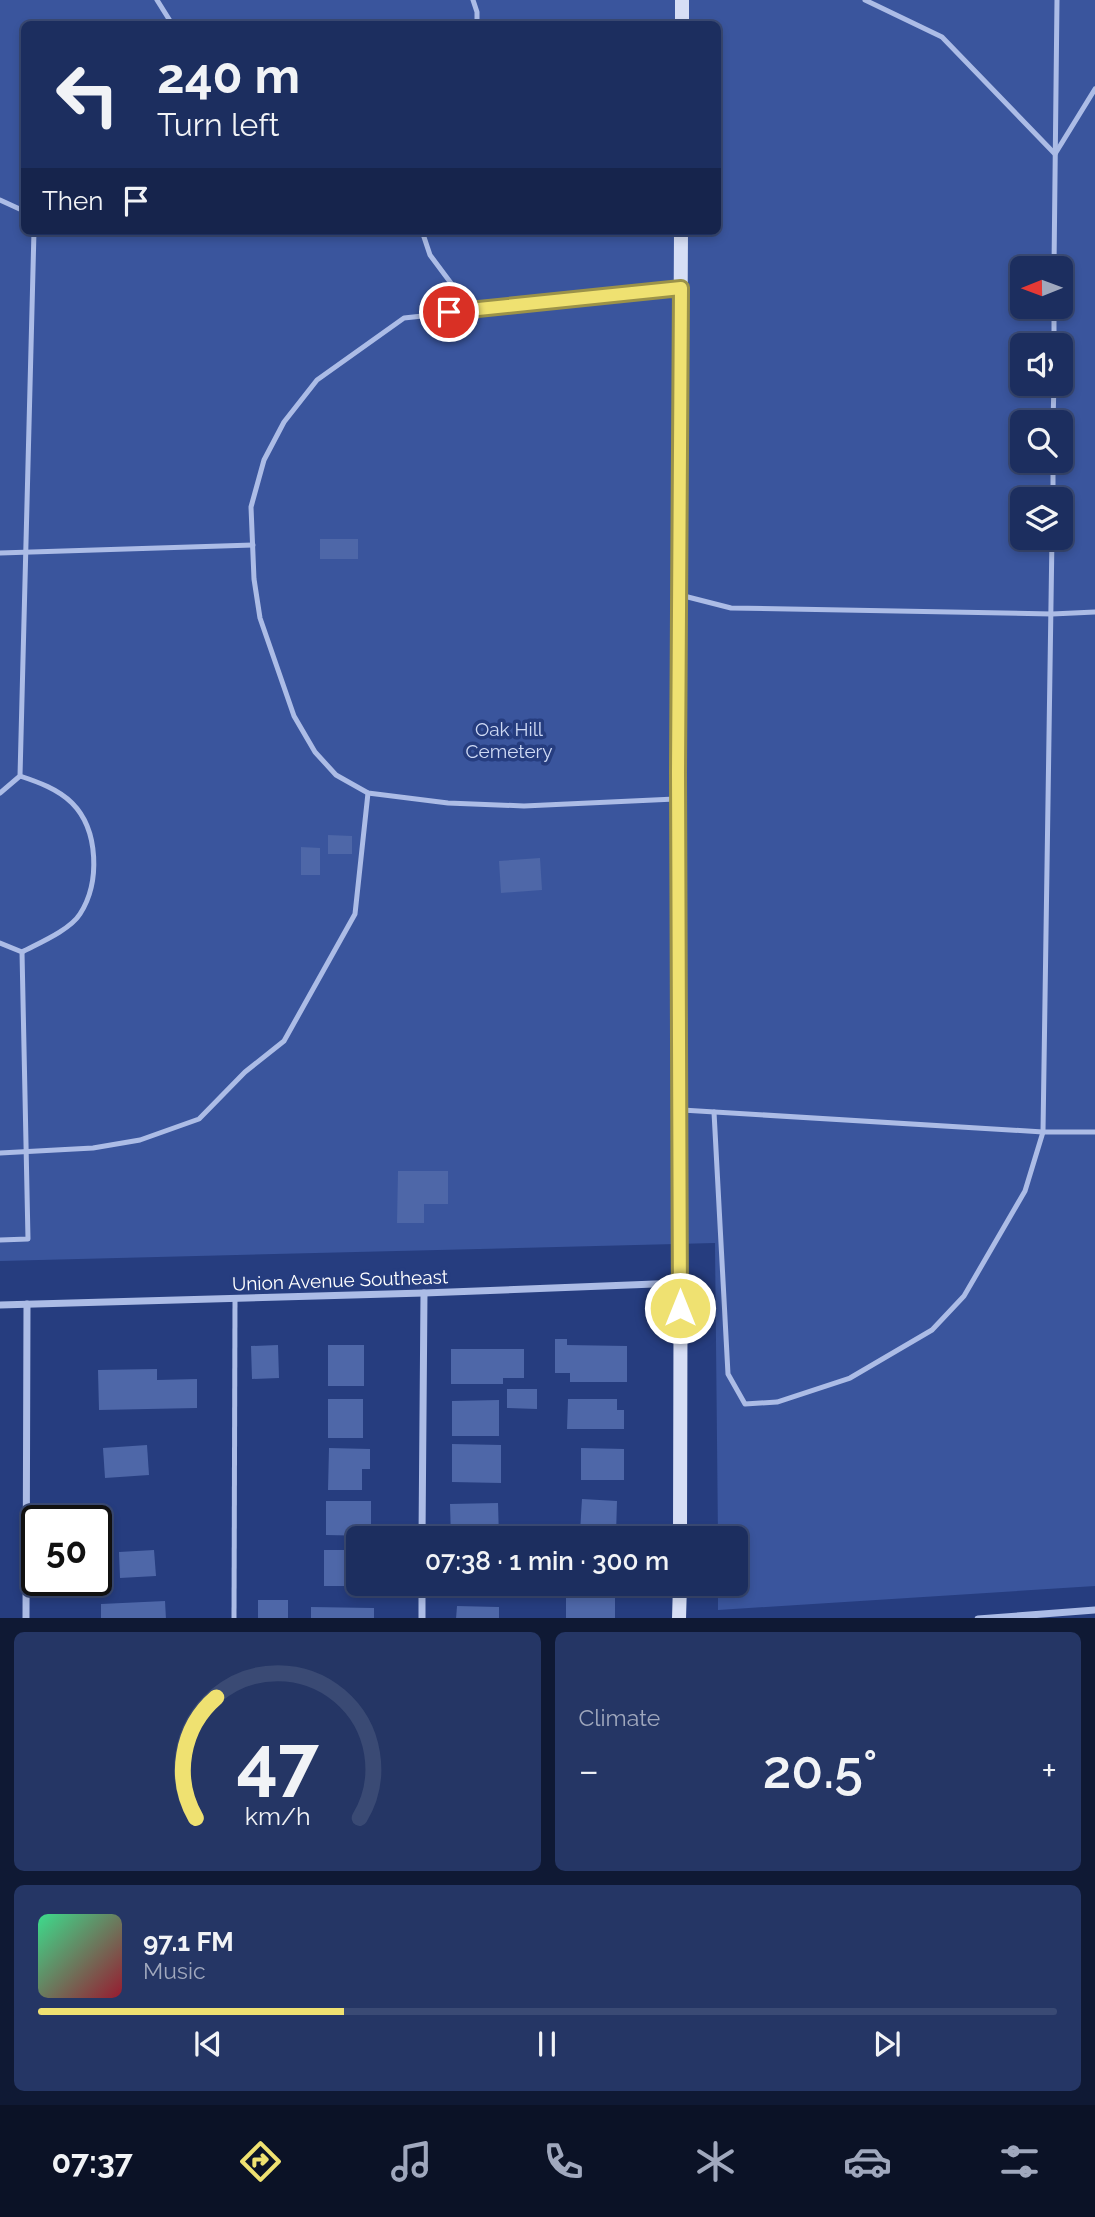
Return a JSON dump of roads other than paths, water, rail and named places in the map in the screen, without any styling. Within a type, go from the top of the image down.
[{"type":"main road","points":[[682,0],[682,21]]},
{"type":"main road","points":[[680,1526],[681,1110],[678,799],[681,235]]},
{"type":"main road","points":[[680,1596],[680,1618]]},
{"type":"street","name":"Union Avenue Southeast","points":[[0,1305],[680,1283]]},
{"type":"street","points":[[422,1526],[424,1293]]},
{"type":"street","points":[[26,1618],[27,1304]]},
{"type":"street","points":[[422,1596],[422,1618]]},
{"type":"street","points":[[991,1618],[1095,1610]]},
{"type":"lane","points":[[157,0],[170,21]]},
{"type":"lane","points":[[473,0],[477,21]]},
{"type":"lane","points":[[864,0],[942,37],[1055,154]]},
{"type":"lane","points":[[1055,256],[1057,0]]},
{"type":"lane","points":[[1055,154],[1095,89]]},
{"type":"lane","points":[[0,200],[21,210]]},
{"type":"lane","points":[[0,793],[20,776],[34,235]]},
{"type":"lane","points":[[423,235],[430,255],[471,310]]},
{"type":"lane","points":[[678,799],[524,806],[448,803],[368,793],[336,775],[315,752],[294,716],[260,618],[254,579],[251,507],[264,460],[284,422],[317,380],[404,318],[681,288]]},
{"type":"lane","points":[[0,553],[253,545]]},
{"type":"lane","points":[[714,1112],[728,1374],[745,1404],[777,1402],[850,1378],[932,1330],[964,1296],[1025,1191],[1043,1132],[1052,550]]},
{"type":"lane","points":[[680,595],[731,608],[1052,614],[1095,612]]},
{"type":"lane","points":[[0,943],[22,952],[53,936],[80,915],[94,880],[92,836],[73,803],[44,784],[20,776]]},
{"type":"lane","points":[[0,1153],[93,1148],[140,1140],[199,1119],[245,1072],[284,1041],[355,914],[368,793]]},
{"type":"lane","points":[[0,1240],[28,1239],[22,952]]},
{"type":"lane","points":[[681,1110],[1043,1132],[1095,1132]]},
{"type":"lane","points":[[234,1618],[235,1299]]},
{"type":"park label","name":"Oak Hill Cemetery","points":[[509,740]]}]
